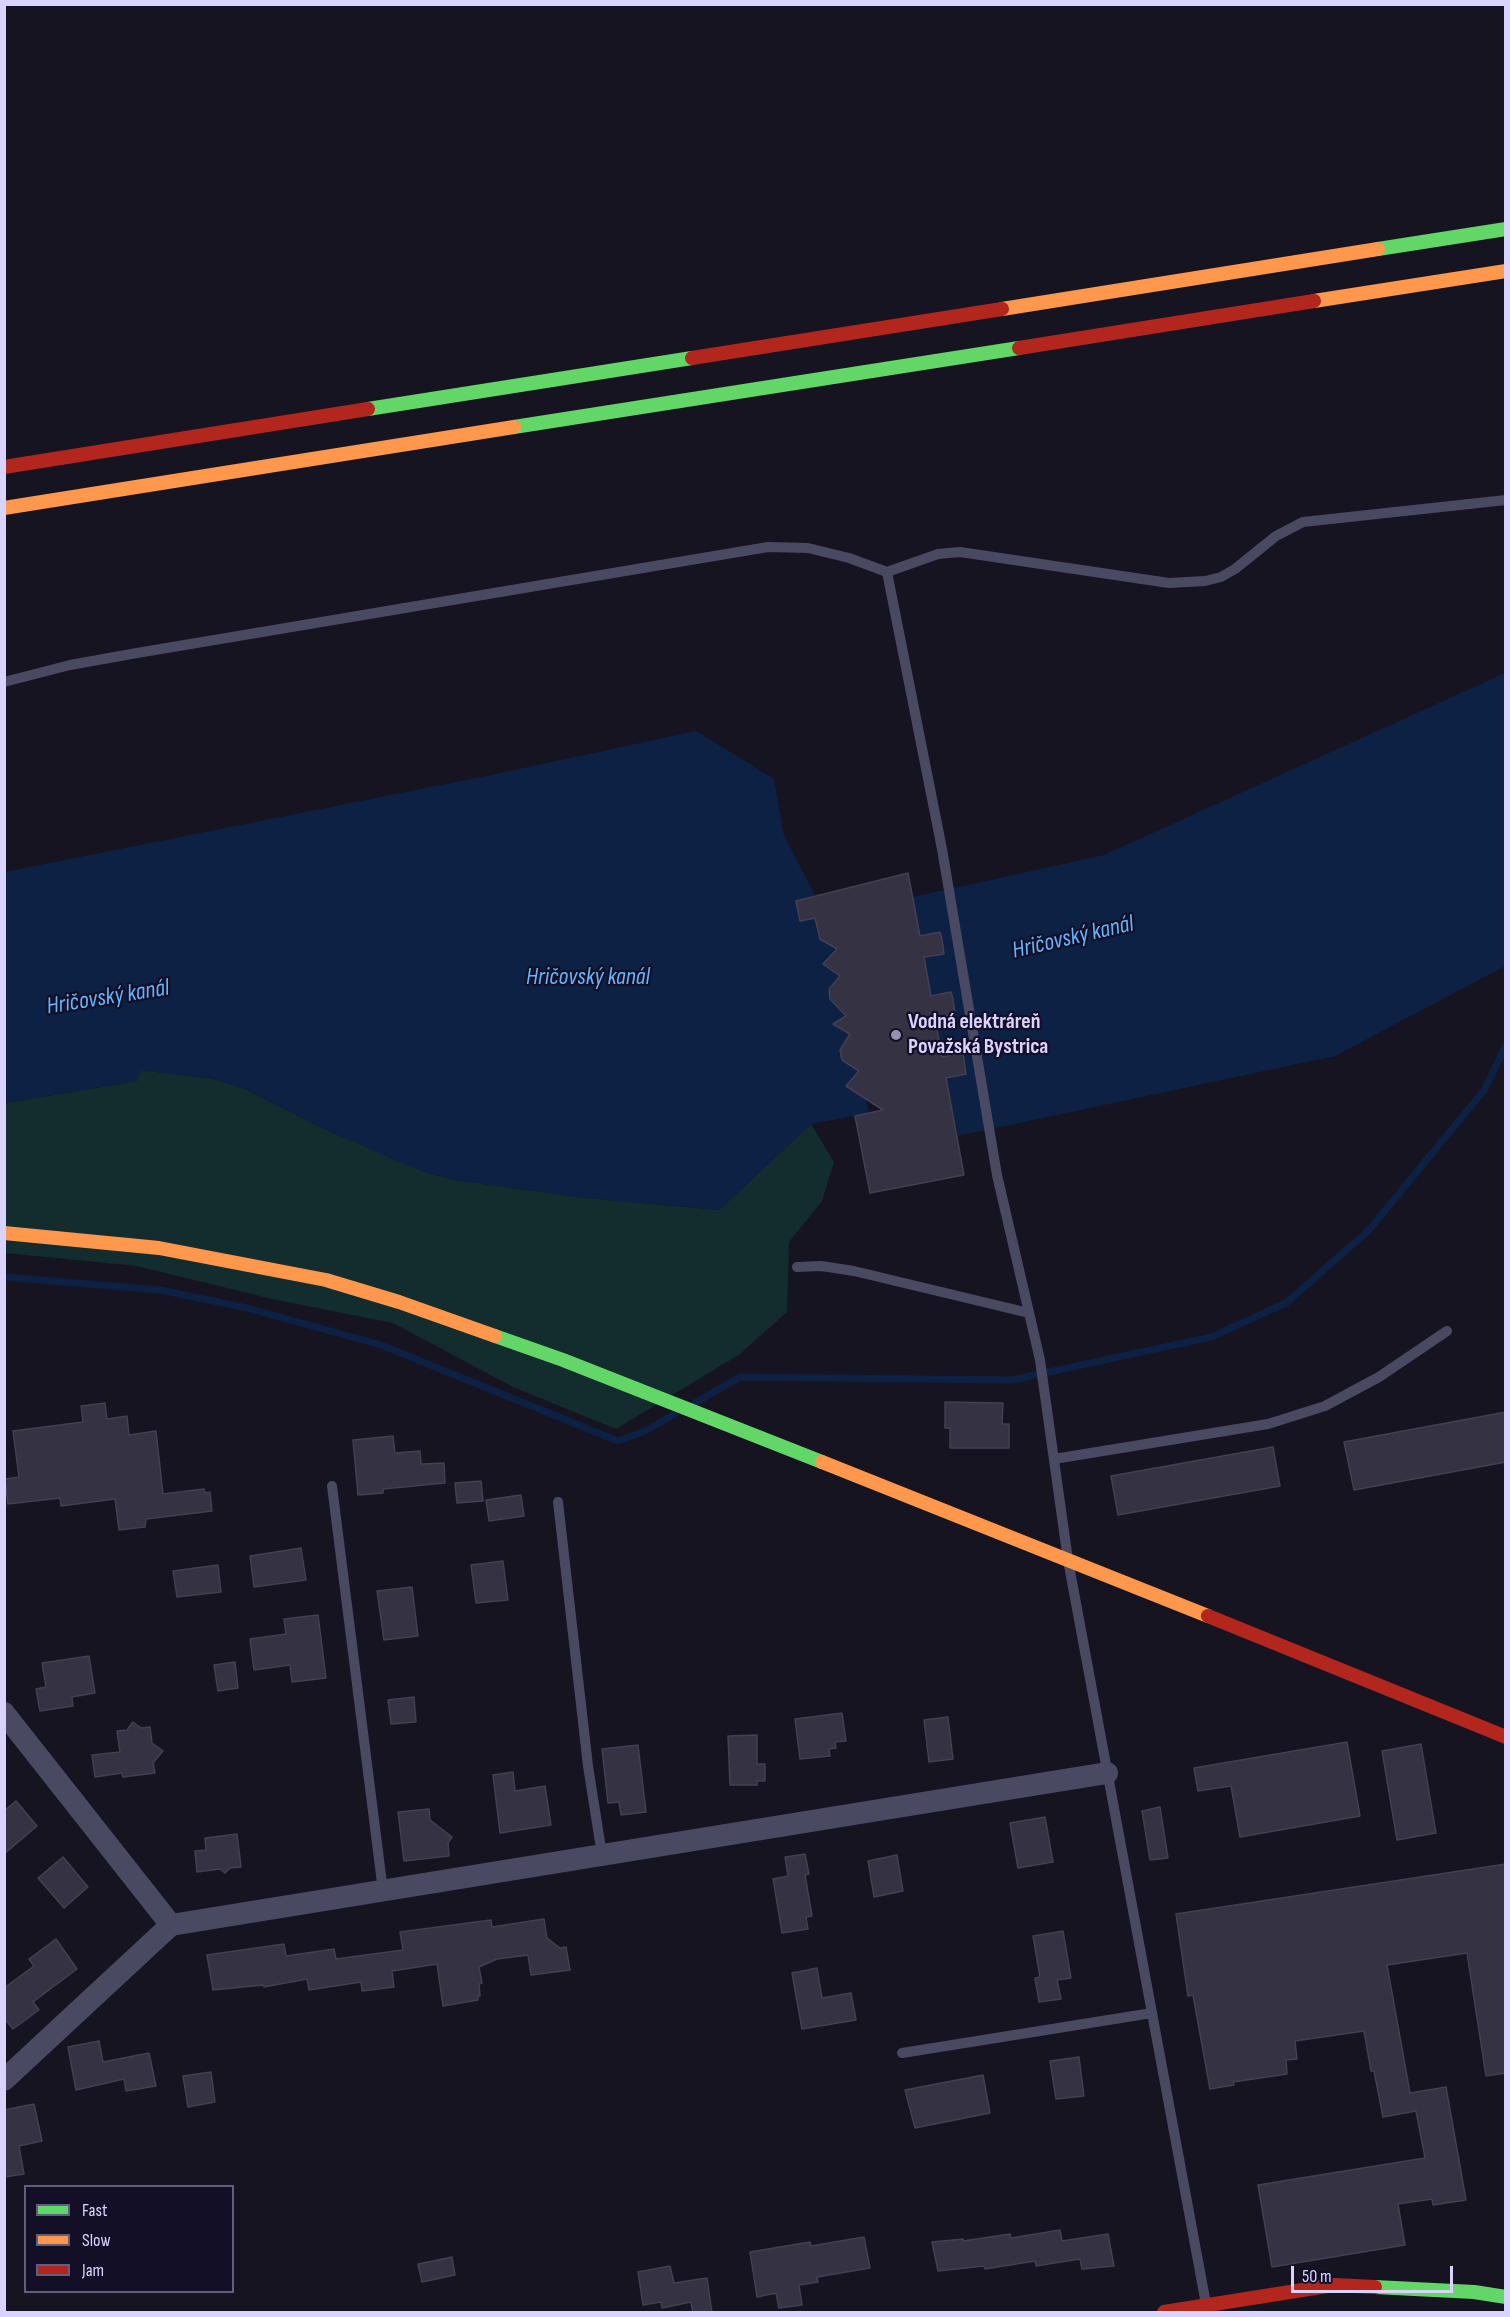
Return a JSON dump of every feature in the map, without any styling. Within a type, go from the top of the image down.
[{"type":"main road","points":[[4,467],[1506,229]]},
{"type":"main road","points":[[4,508],[1506,271]]},
{"type":"main road","points":[[4,1233],[159,1248],[326,1280],[399,1302],[518,1343],[696,1412],[1506,1737]]},
{"type":"main road","points":[[1164,2313],[1334,2285],[1474,2292],[1506,2297]]},
{"type":"street","points":[[4,1713],[171,1925]]},
{"type":"street","points":[[4,2080],[171,1925],[1107,1773]]},
{"type":"lane","points":[[4,682],[70,665],[126,655],[768,547],[808,548],[849,558],[887,572],[938,554],[960,552],[1169,583],[1205,581],[1221,577],[1235,569],[1276,536],[1304,522],[1322,518],[1506,500]]},
{"type":"lane","points":[[887,572],[942,849],[998,1175],[1040,1360],[1068,1560],[1206,2307]]},
{"type":"lane","points":[[797,1267],[821,1266],[854,1271],[1029,1313]]},
{"type":"lane","points":[[1054,1459],[1268,1424],[1325,1406],[1379,1377],[1447,1330]]},
{"type":"lane","points":[[332,1486],[382,1891]]},
{"type":"lane","points":[[558,1502],[588,1766],[602,1855]]},
{"type":"lane","points":[[902,2053],[1152,2013]]},
{"type":"green space","points":[[140,1070],[213,1079],[246,1089],[316,1125],[424,1172],[455,1180],[585,1198],[719,1210],[811,1124],[834,1162],[822,1201],[789,1242],[787,1312],[740,1354],[616,1429],[513,1387],[393,1323],[272,1299],[137,1266],[5,1253],[5,1103],[137,1081]]},
{"type":"water","name":"Hričovský kanál","points":[[1505,673],[1505,966],[1335,1056],[958,1136],[946,1078],[966,1074],[964,1060],[962,1053],[942,1057],[935,1018],[951,992],[931,996],[924,957],[943,946],[940,932],[920,936],[913,897],[1104,855]]},
{"type":"water","name":"Hričovský kanál","points":[[696,731],[774,779],[784,836],[815,895],[796,901],[799,919],[825,916],[819,934],[820,939],[823,941],[837,939],[840,958],[824,963],[827,967],[841,964],[856,1044],[840,1050],[842,1060],[845,1062],[859,1060],[863,1079],[849,1082],[847,1087],[863,1086],[869,1113],[811,1124],[719,1210],[585,1198],[455,1180],[424,1172],[316,1125],[246,1089],[213,1079],[141,1070],[137,1081],[5,1103],[5,872],[491,775]]},
{"type":"building","name":"Vodná elektráreň Považská Bystrica","points":[[908,873],[920,936],[940,932],[942,939],[944,954],[924,957],[931,996],[951,992],[953,999],[955,1014],[935,1018],[942,1057],[963,1053],[966,1074],[946,1078],[964,1175],[870,1193],[855,1116],[883,1110],[846,1086],[859,1071],[842,1060],[840,1050],[850,1034],[833,1024],[846,1016],[830,999],[829,989],[840,976],[823,964],[837,949],[820,939],[815,918],[800,921],[796,901]]},
{"type":"building","points":[[945,1402],[1003,1403],[1002,1424],[1009,1424],[1009,1448],[950,1448],[950,1428],[945,1428]]},
{"type":"building","points":[[105,1403],[107,1419],[127,1416],[129,1435],[156,1431],[163,1494],[204,1489],[205,1493],[210,1492],[212,1511],[146,1519],[145,1527],[119,1530],[115,1499],[61,1506],[60,1498],[8,1504],[5,1479],[19,1477],[13,1431],[83,1422],[81,1406]]},
{"type":"building","points":[[1506,1412],[1506,1462],[1354,1490],[1344,1442]]},
{"type":"building","points":[[393,1436],[395,1453],[420,1451],[421,1464],[444,1463],[445,1483],[383,1489],[383,1493],[358,1495],[353,1440]]},
{"type":"building","points":[[1273,1447],[1280,1486],[1118,1515],[1111,1476]]},
{"type":"building","points":[[481,1481],[483,1501],[457,1503],[455,1483]]},
{"type":"building","points":[[521,1495],[524,1516],[489,1521],[486,1500]]},
{"type":"building","points":[[301,1548],[306,1580],[254,1587],[250,1556]]},
{"type":"building","points":[[503,1561],[508,1600],[476,1603],[471,1565]]},
{"type":"building","points":[[218,1565],[221,1592],[177,1597],[173,1571]]},
{"type":"building","points":[[412,1587],[418,1636],[384,1640],[377,1591]]},
{"type":"building","points":[[318,1615],[326,1678],[292,1682],[290,1665],[254,1670],[250,1639],[286,1634],[284,1619]]},
{"type":"building","points":[[89,1656],[95,1693],[72,1697],[73,1706],[40,1711],[36,1689],[46,1687],[42,1663]]},
{"type":"building","points":[[235,1662],[238,1688],[218,1691],[214,1665]]},
{"type":"building","points":[[414,1697],[416,1722],[391,1724],[388,1700]]},
{"type":"building","points":[[842,1713],[846,1741],[835,1742],[836,1748],[829,1749],[830,1756],[800,1759],[795,1719]]},
{"type":"building","points":[[948,1717],[953,1759],[929,1762],[924,1720]]},
{"type":"building","points":[[133,1722],[141,1728],[150,1727],[152,1743],[163,1751],[153,1763],[155,1773],[123,1777],[122,1773],[95,1777],[92,1755],[120,1752],[117,1731],[127,1730]]},
{"type":"building","points":[[757,1735],[757,1764],[765,1764],[765,1781],[757,1781],[757,1785],[730,1785],[728,1736]]},
{"type":"building","points":[[1347,1742],[1360,1816],[1240,1837],[1231,1786],[1198,1791],[1194,1768]]},
{"type":"building","points":[[1421,1744],[1436,1833],[1397,1840],[1382,1751]]},
{"type":"building","points":[[638,1745],[646,1812],[621,1815],[619,1802],[608,1803],[602,1749]]},
{"type":"building","points":[[513,1772],[515,1791],[545,1786],[551,1825],[500,1833],[493,1775]]},
{"type":"building","points":[[16,1801],[37,1826],[4,1854],[4,1811]]},
{"type":"building","points":[[1160,1807],[1168,1858],[1150,1860],[1142,1811]]},
{"type":"building","points":[[429,1809],[430,1820],[452,1837],[448,1843],[449,1856],[404,1861],[398,1812]]},
{"type":"building","points":[[1045,1817],[1053,1862],[1018,1868],[1010,1823]]},
{"type":"building","points":[[237,1834],[241,1867],[230,1868],[225,1873],[220,1869],[197,1872],[195,1851],[206,1850],[205,1838]]},
{"type":"building","points":[[805,1854],[809,1874],[805,1875],[812,1916],[806,1917],[808,1929],[782,1933],[773,1879],[788,1876],[785,1857]]},
{"type":"building","points":[[897,1855],[903,1891],[874,1897],[868,1861]]},
{"type":"building","points":[[63,1857],[88,1887],[64,1908],[38,1878]]},
{"type":"building","points":[[1506,1864],[1506,2073],[1486,2076],[1467,1953],[1387,1965],[1410,2093],[1446,2087],[1466,2200],[1433,2205],[1432,2199],[1398,2204],[1405,2245],[1272,2267],[1258,2185],[1425,2158],[1416,2111],[1383,2117],[1364,2031],[1295,2041],[1297,2059],[1286,2060],[1287,2074],[1233,2082],[1234,2085],[1210,2089],[1193,1995],[1188,1996],[1176,1914]]},
{"type":"building","points":[[544,1919],[547,1938],[560,1948],[566,1947],[570,1970],[531,1975],[528,1955],[497,1959],[479,1967],[482,1983],[479,1984],[478,2000],[443,2006],[437,1964],[392,1971],[394,1987],[362,1991],[361,1982],[309,1990],[307,1979],[264,1987],[263,1985],[213,1990],[207,1955],[284,1944],[286,1956],[334,1949],[336,1959],[403,1950],[400,1932],[491,1920],[492,1927]]},
{"type":"building","points":[[1063,1931],[1071,1978],[1057,1980],[1061,1999],[1039,2002],[1035,1978],[1040,1977],[1033,1936]]},
{"type":"building","points":[[56,1939],[77,1969],[33,2002],[39,2010],[13,2029],[4,2018],[4,1988],[34,1966],[29,1959]]},
{"type":"building","points":[[817,1968],[822,1998],[851,1993],[856,2020],[802,2029],[792,1973]]},
{"type":"building","points":[[99,2041],[103,2062],[149,2053],[156,2086],[126,2091],[124,2079],[76,2090],[68,2047]]},
{"type":"building","points":[[1079,2057],[1084,2096],[1056,2099],[1050,2061]]},
{"type":"building","points":[[211,2072],[215,2102],[188,2107],[183,2076]]},
{"type":"building","points":[[983,2075],[990,2113],[915,2128],[905,2090]]},
{"type":"building","points":[[34,2104],[42,2141],[19,2146],[24,2174],[4,2177],[4,2110]]},
{"type":"building","points":[[1060,2230],[1062,2241],[1108,2234],[1114,2266],[1082,2269],[1080,2259],[1036,2266],[1035,2261],[985,2269],[984,2266],[938,2271],[932,2242],[963,2239],[963,2241],[1010,2234],[1011,2238]]},
{"type":"building","points":[[864,2237],[870,2268],[817,2277],[818,2282],[799,2285],[802,2305],[779,2308],[776,2293],[757,2297],[750,2252],[810,2242],[811,2246]]},
{"type":"building","points":[[452,2257],[455,2275],[422,2282],[418,2264]]},
{"type":"building","points":[[670,2266],[674,2283],[707,2278],[712,2313],[693,2313],[691,2302],[662,2308],[661,2302],[643,2305],[638,2272]]},
{"type":"waterway","points":[[695,1403],[740,1377],[1012,1380],[1211,1337],[1286,1303],[1368,1231],[1485,1089],[1506,1045]]},
{"type":"waterway","points":[[4,1277],[160,1290],[247,1308],[381,1345],[618,1441],[645,1431],[675,1414]]},
{"type":"traffic: fast","points":[[1378,249],[1506,229]]},
{"type":"traffic: fast","points":[[514,427],[1019,348]]},
{"type":"traffic: fast","points":[[368,409],[692,358]]},
{"type":"traffic: fast","points":[[495,1336],[563,1360],[822,1462]]},
{"type":"traffic: fast","points":[[1375,2287],[1474,2292],[1506,2297]]},
{"type":"traffic: slow","points":[[1002,309],[1378,249]]},
{"type":"traffic: slow","points":[[1314,301],[1506,271]]},
{"type":"traffic: slow","points":[[4,508],[514,427]]},
{"type":"traffic: slow","points":[[4,1233],[159,1248],[326,1280],[399,1302],[495,1336]]},
{"type":"traffic: slow","points":[[822,1462],[1208,1616]]},
{"type":"traffic: jam","points":[[1019,348],[1314,301]]},
{"type":"traffic: jam","points":[[692,358],[1002,309]]},
{"type":"traffic: jam","points":[[4,467],[368,409]]},
{"type":"traffic: jam","points":[[1208,1616],[1506,1737]]},
{"type":"traffic: jam","points":[[1164,2312],[1334,2285],[1375,2287]]},
{"type":"place","name":"Vodná elektráreň Považská Bystrica","points":[[896,1035]]}]
